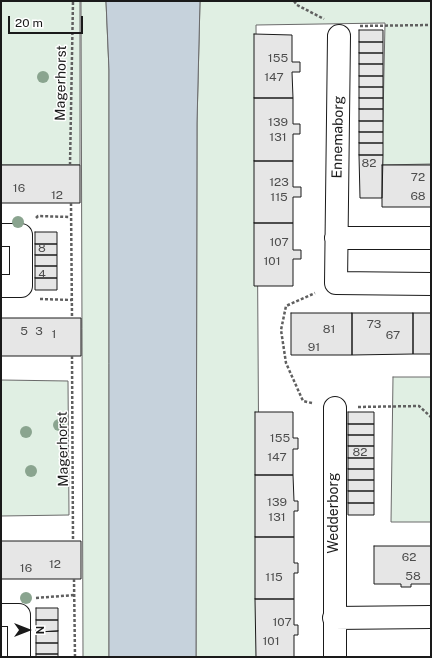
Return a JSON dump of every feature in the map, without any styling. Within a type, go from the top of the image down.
[{"type":"street","name":"Ennemaborg","points":[[336,283],[339,31]]},
{"type":"street","points":[[11,235],[11,286]]},
{"type":"street","points":[[336,238],[431,238]]},
{"type":"street","points":[[336,283],[431,284]]},
{"type":"street","name":"Wedderborg","points":[[335,408],[335,657]]},
{"type":"street","points":[[10,615],[19,657]]},
{"type":"street","points":[[334,618],[431,617]]},
{"type":"path","name":"Magerhorst","points":[[70,165],[73,1]]},
{"type":"path","points":[[294,1],[297,5],[339,31],[431,25]]},
{"type":"path","points":[[70,203],[72,318]]},
{"type":"path","points":[[11,235],[38,216],[70,217]]},
{"type":"path","points":[[336,283],[286,306],[281,330],[286,363],[303,401],[335,408],[419,406],[431,417]]},
{"type":"path","points":[[11,286],[33,299],[72,300]]},
{"type":"path","name":"Magerhorst","points":[[72,356],[74,541]]},
{"type":"path","points":[[74,579],[75,657]]},
{"type":"path","points":[[10,615],[32,599],[74,595]]},
{"type":"green space","points":[[1,1],[80,1],[80,165],[1,165]]},
{"type":"green space","points":[[81,1],[106,1],[109,70],[109,657],[83,657]]},
{"type":"green space","points":[[200,1],[431,1],[431,164],[382,165],[385,23],[256,25],[260,657],[196,657],[197,123]]},
{"type":"green space","points":[[393,377],[431,377],[431,522],[391,522]]},
{"type":"green space","points":[[1,380],[68,381],[69,515],[1,516]]},
{"type":"shaded area","points":[[106,1],[200,1],[197,123],[196,657],[109,657],[109,70]]},
{"type":"building","points":[[359,30],[383,30],[383,42],[359,42]]},
{"type":"building","points":[[254,34],[292,35],[292,62],[300,62],[300,72],[292,72],[293,98],[254,98]]},
{"type":"building","points":[[359,42],[383,42],[383,53],[359,53]]},
{"type":"building","points":[[359,53],[383,53],[383,64],[359,64]]},
{"type":"building","points":[[359,64],[383,64],[383,76],[359,76]]},
{"type":"building","points":[[359,76],[383,76],[383,87],[359,87]]},
{"type":"building","points":[[359,87],[383,87],[383,98],[359,98]]},
{"type":"building","points":[[254,98],[293,98],[293,124],[300,124],[300,134],[293,134],[293,161],[254,161]]},
{"type":"building","points":[[359,98],[383,98],[383,109],[359,109]]},
{"type":"building","points":[[359,109],[383,109],[383,121],[359,121]]},
{"type":"building","points":[[359,121],[383,121],[383,132],[359,132]]},
{"type":"building","points":[[359,132],[383,132],[383,143],[359,143]]},
{"type":"building","points":[[359,143],[383,143],[383,155],[359,155]]},
{"type":"building","points":[[359,155],[383,155],[382,198],[360,198]]},
{"type":"building","points":[[254,161],[293,161],[293,187],[301,187],[301,197],[293,197],[293,223],[254,223]]},
{"type":"building","points":[[1,165],[80,165],[80,203],[1,203]]},
{"type":"building","points":[[382,165],[431,165],[431,207],[382,207]]},
{"type":"building","points":[[254,223],[293,223],[293,250],[301,250],[301,259],[293,259],[293,286],[254,286]]},
{"type":"building","points":[[35,232],[57,232],[57,244],[35,244]]},
{"type":"building","points":[[35,244],[57,244],[57,255],[35,255]]},
{"type":"building","points":[[35,255],[57,255],[57,266],[35,266]]},
{"type":"building","points":[[35,266],[57,266],[57,278],[35,278]]},
{"type":"building","points":[[35,278],[57,278],[57,290],[35,290]]},
{"type":"building","points":[[291,313],[352,313],[352,355],[291,355]]},
{"type":"building","points":[[352,313],[413,313],[413,354],[352,355]]},
{"type":"building","points":[[413,313],[431,313],[431,354],[413,354]]},
{"type":"building","points":[[1,318],[81,318],[81,356],[1,356]]},
{"type":"building","points":[[255,412],[293,412],[293,438],[298,438],[298,449],[293,449],[293,475],[255,475]]},
{"type":"building","points":[[348,412],[374,412],[374,424],[348,424]]},
{"type":"building","points":[[348,424],[374,424],[374,435],[348,435]]},
{"type":"building","points":[[348,435],[374,435],[374,446],[348,446]]},
{"type":"building","points":[[348,446],[374,446],[374,458],[348,458]]},
{"type":"building","points":[[348,458],[374,458],[374,469],[348,469]]},
{"type":"building","points":[[348,469],[374,469],[374,480],[348,480]]},
{"type":"building","points":[[255,475],[293,475],[294,501],[298,501],[298,511],[294,511],[294,537],[255,537]]},
{"type":"building","points":[[348,480],[374,480],[374,491],[348,491]]},
{"type":"building","points":[[348,491],[374,491],[374,503],[348,503]]},
{"type":"building","points":[[348,503],[374,503],[374,515],[348,515]]},
{"type":"building","points":[[255,537],[294,537],[294,563],[298,563],[298,573],[294,573],[294,599],[255,599]]},
{"type":"building","points":[[1,541],[81,541],[81,579],[1,579]]},
{"type":"building","points":[[374,546],[431,546],[431,584],[411,584],[411,587],[401,587],[401,584],[374,584]]},
{"type":"building","points":[[255,599],[294,599],[294,625],[298,625],[298,635],[294,635],[294,657],[256,657]]},
{"type":"building","points":[[36,608],[58,608],[58,620],[36,620]]},
{"type":"building","points":[[36,620],[58,620],[58,631],[36,632]]},
{"type":"building","points":[[58,631],[58,643],[36,643],[36,632]]},
{"type":"building","points":[[36,643],[58,643],[58,654],[36,654]]},
{"type":"building","points":[[36,654],[58,654],[58,657],[36,657]]}]
